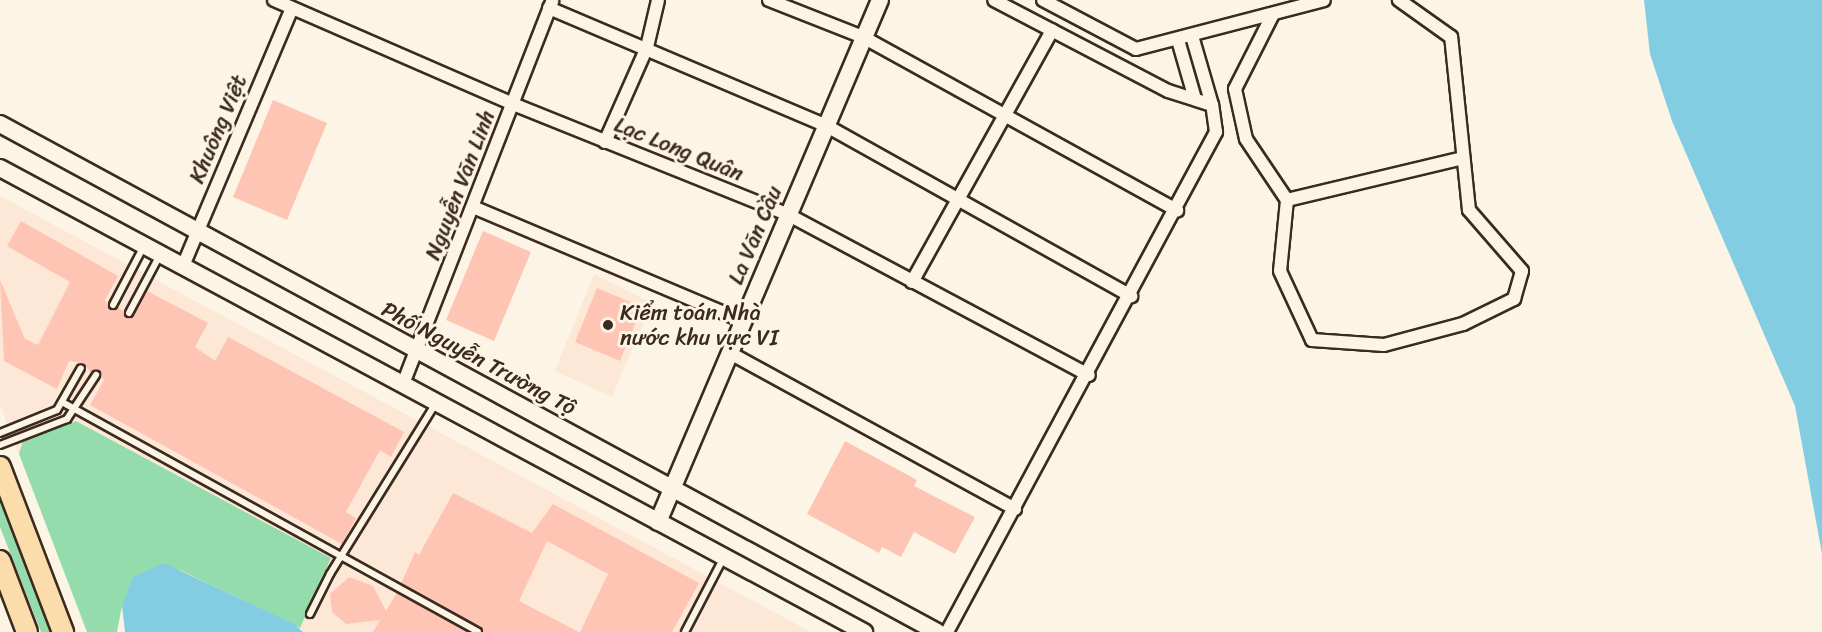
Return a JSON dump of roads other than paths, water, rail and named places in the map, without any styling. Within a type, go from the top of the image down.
[{"type":"main road","points":[[0,467],[63,632]]},
{"type":"main road","points":[[0,561],[27,632]]},
{"type":"street","name":"Lạc Long Quân","points":[[274,0],[513,104],[787,214],[1089,375]]},
{"type":"street","points":[[605,142],[647,47],[658,0]]},
{"type":"street","points":[[769,0],[863,37],[1177,210]]},
{"type":"street","name":"La Văn Cầu","points":[[658,522],[787,214],[880,0]]},
{"type":"street","points":[[994,0],[1168,91],[1212,105]]},
{"type":"street","points":[[1043,0],[1059,5],[1136,49],[1178,40],[1323,0]]},
{"type":"street","points":[[1273,14],[1235,89],[1246,139],[1287,200],[1280,271],[1312,340],[1384,345],[1463,324],[1514,299],[1522,271],[1469,210],[1451,37],[1399,0]]},
{"type":"street","points":[[551,4],[825,125],[1131,296]]},
{"type":"street","name":"Nguyễn Văn Linh","points":[[403,384],[418,351],[551,4]]},
{"type":"street","name":"Khuông Việt","points":[[183,266],[292,8]]},
{"type":"street","points":[[912,282],[1052,30]]},
{"type":"street","points":[[947,632],[1089,375],[1216,132],[1212,105],[1192,36]]},
{"type":"street","points":[[1178,40],[1195,99]]},
{"type":"street","name":"Phố Nguyễn Trường Tộ","points":[[0,124],[937,632]]},
{"type":"street","points":[[1287,200],[1463,158]]},
{"type":"street","points":[[0,168],[864,632]]},
{"type":"street","points":[[474,207],[743,321]]},
{"type":"street","points":[[730,353],[1015,508]]},
{"type":"lane","points":[[113,305],[144,245]]},
{"type":"lane","points":[[129,313],[161,254]]},
{"type":"lane","points":[[0,434],[50,415],[62,402],[81,368]]},
{"type":"lane","points":[[0,445],[67,419],[75,411],[96,375]]},
{"type":"lane","points":[[62,402],[478,632]]},
{"type":"lane","points":[[310,614],[342,555],[437,403]]},
{"type":"lane","points":[[685,632],[724,557]]},
{"type":"water","points":[[1644,0],[1822,0],[1822,554],[1795,406],[1672,121],[1650,54]]},
{"type":"water","points":[[164,563],[294,624],[303,632],[125,632],[122,606],[133,577]]},
{"type":"place","name":"Kiểm toán Nhà nước khu vực VI","points":[[608,325]]}]
